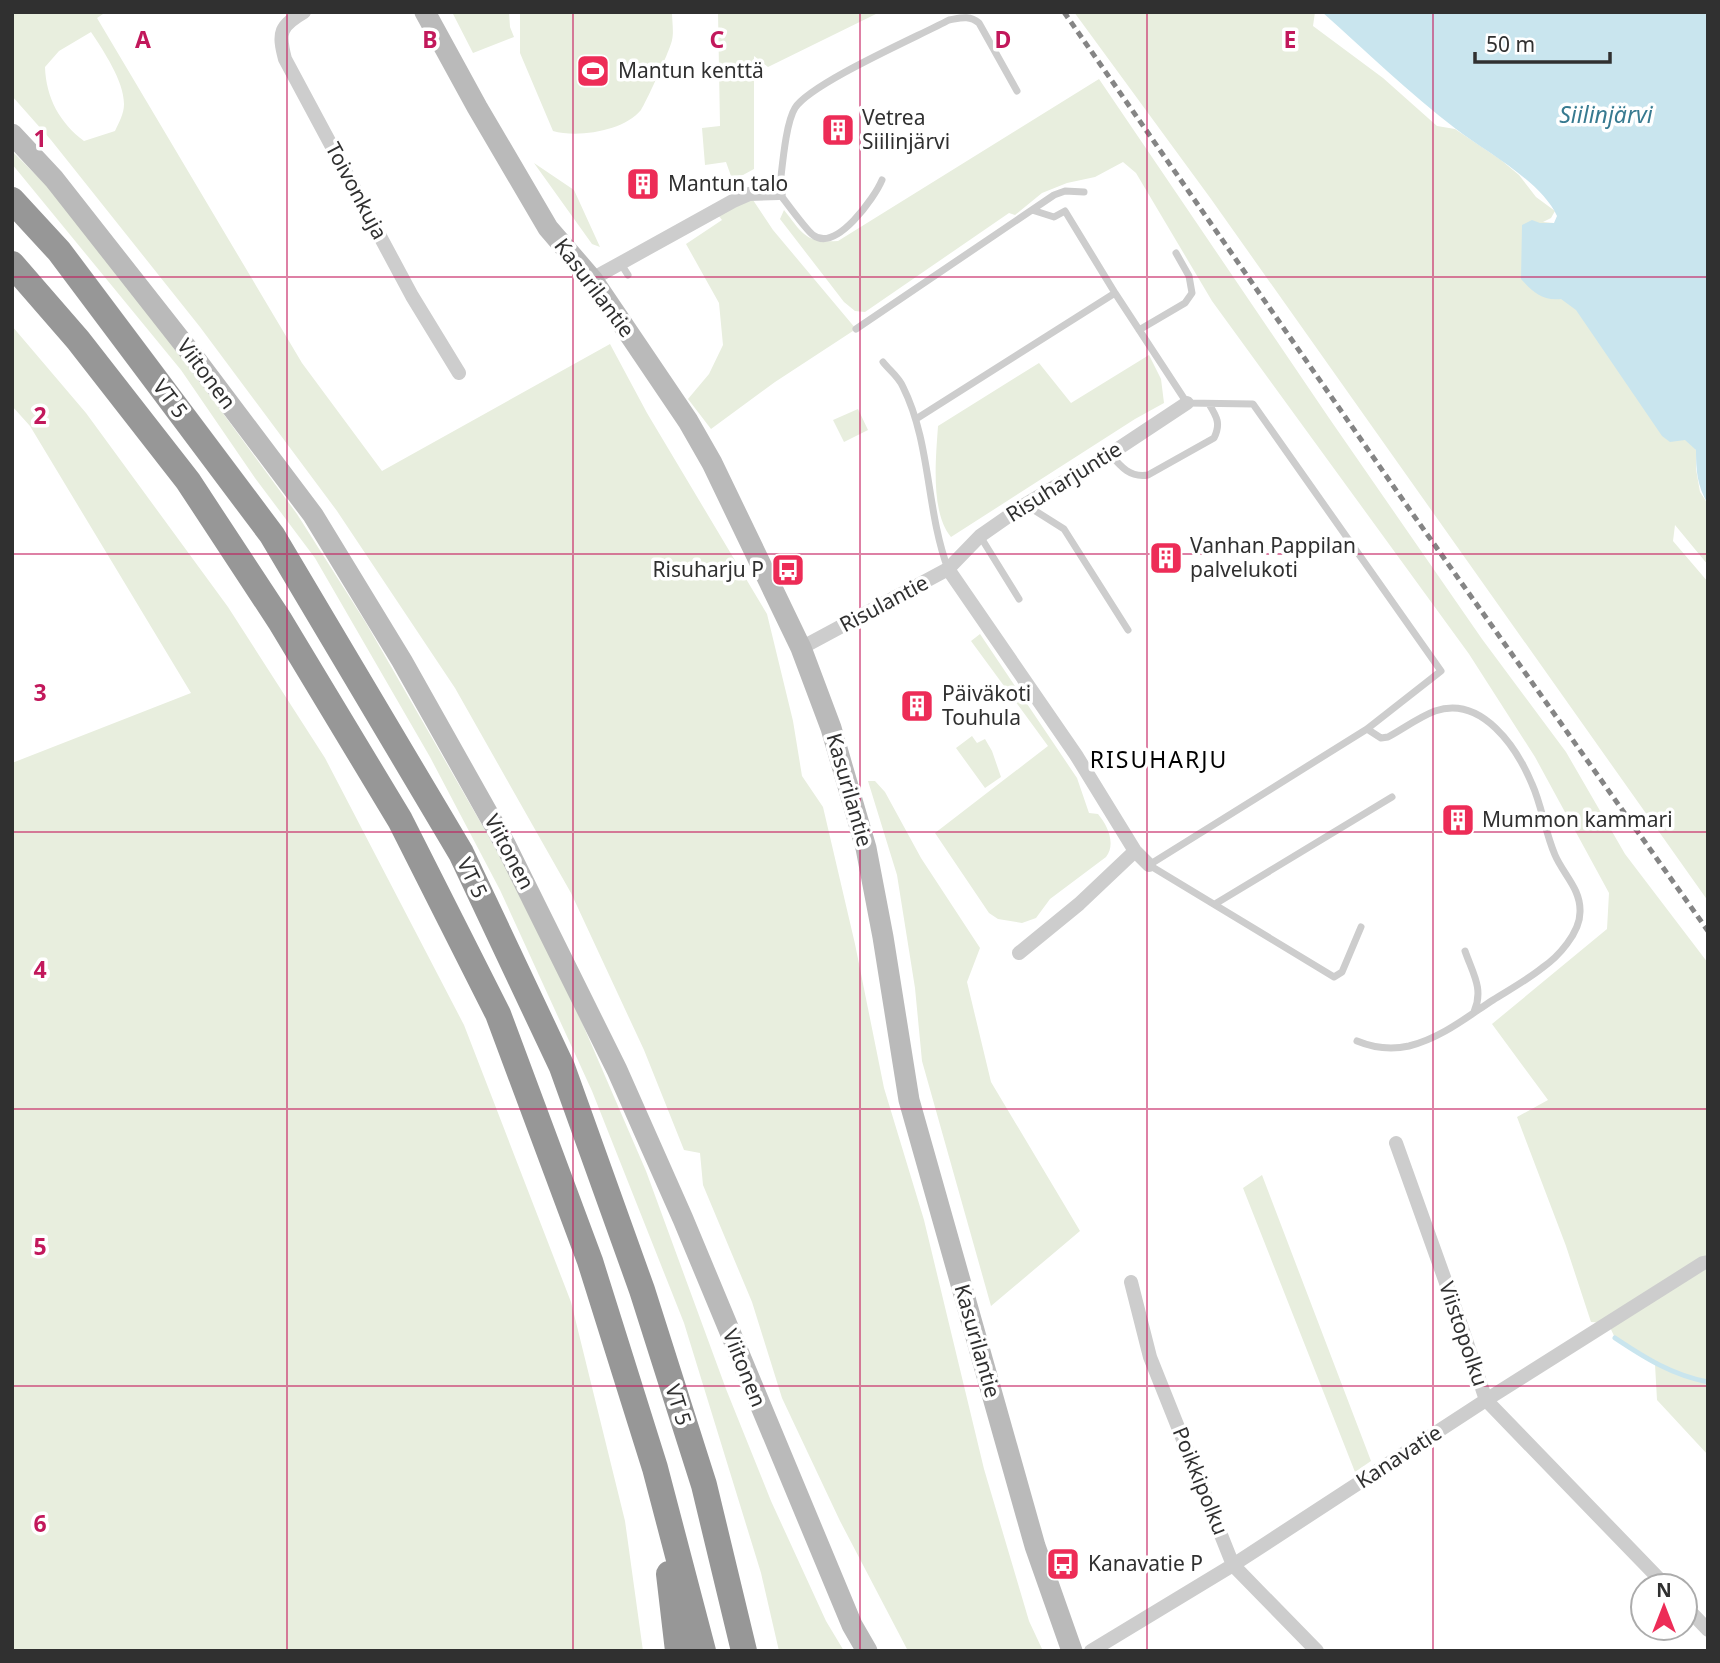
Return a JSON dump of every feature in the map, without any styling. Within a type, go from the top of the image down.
[{"type":"highway","name":"VT 5","points":[[12,200],[59,251],[272,535],[461,853],[562,1066],[642,1290],[704,1485],[744,1651]]},
{"type":"highway","name":"VT 5","points":[[12,264],[78,340],[188,481],[280,621],[400,820],[498,1014],[590,1261],[655,1468],[703,1651]]},
{"type":"highway","points":[[655,1468],[678,1651]]},
{"type":"street","name":"Toivonkuja","points":[[304,12],[290,20],[283,28],[281,43],[285,59],[412,296],[459,373]]},
{"type":"street","name":"Kasurilantie","points":[[425,12],[548,228],[592,279],[694,432],[712,463],[801,648],[831,728],[866,848],[909,1100],[1035,1545],[1072,1651]]},
{"type":"street","name":"Viitonen","points":[[12,134],[71,200],[206,372],[313,515],[402,661],[505,844],[617,1070],[852,1625],[867,1651]]},
{"type":"street","points":[[592,279],[624,269],[741,197],[749,194],[779,193]]},
{"type":"street","name":"Risuharjuntie","points":[[948,569],[980,536],[1026,504],[1110,454],[1187,403]]},
{"type":"street","name":"Risulantie","points":[[801,648],[948,569],[1076,755],[1135,851],[1149,865]]},
{"type":"street","points":[[1018,953],[1079,904],[1135,851]]},
{"type":"street","name":"Viistopolku","points":[[1396,1143],[1461,1322],[1486,1400],[1652,1572]]},
{"type":"street","name":"Kanavatie","points":[[1091,1651],[1233,1565],[1486,1400],[1708,1262]]},
{"type":"street","name":"Poikkipolku","points":[[1131,1282],[1150,1357],[1233,1565],[1317,1651]]},
{"type":"lane","points":[[882,180],[876,194],[852,223],[837,235],[819,238],[811,235],[779,193],[789,121],[795,108],[810,94],[949,20],[969,17],[979,23],[1017,91]]},
{"type":"lane","points":[[856,329],[1032,210],[1065,191],[1084,192]]},
{"type":"lane","points":[[1032,210],[1054,217],[1065,211],[1187,403],[1253,404],[1441,671],[1367,729],[1149,865],[1334,976],[1342,972],[1361,927]]},
{"type":"lane","points":[[1139,330],[1185,303],[1192,293],[1189,276],[1176,253]]},
{"type":"lane","points":[[916,419],[1115,293]]},
{"type":"lane","points":[[883,362],[902,384],[916,419],[939,545],[948,569]]},
{"type":"lane","points":[[1110,454],[1126,472],[1139,477],[1147,475],[1214,438],[1218,429],[1217,418],[1209,404]]},
{"type":"lane","points":[[1026,504],[1064,529],[1128,630]]},
{"type":"lane","points":[[980,536],[1019,599]]},
{"type":"lane","points":[[1357,1041],[1374,1048],[1410,1045],[1453,1027],[1544,968],[1573,932],[1581,913],[1576,890],[1555,856],[1533,784],[1515,751],[1485,719],[1472,713],[1448,709],[1435,712],[1388,737],[1381,738],[1367,729]]},
{"type":"lane","points":[[1215,904],[1392,797]]},
{"type":"lane","points":[[1465,951],[1479,990],[1480,999],[1474,1013]]},
{"type":"green space","points":[[12,12],[106,12],[97,18],[302,363],[382,471],[610,344],[647,413],[767,614],[793,721],[802,776],[823,807],[855,944],[884,1088],[924,1220],[984,1469],[1029,1621],[1043,1651],[908,1651],[840,1521],[782,1398],[752,1302],[703,1185],[700,1153],[684,1150],[644,1050],[571,893],[455,688],[337,511],[200,327],[51,140],[12,96]],"holes":[[[91,32],[117,76],[124,108],[115,131],[84,141],[75,134],[56,109],[48,89],[45,67],[59,51]]]},
{"type":"green space","points":[[452,12],[509,12],[514,37],[473,53]]},
{"type":"green space","name":"Mantun kenttä","points":[[520,12],[672,12],[671,45],[641,110],[624,123],[600,131],[575,134],[553,131],[520,53]]},
{"type":"green space","points":[[718,12],[880,12],[768,67],[754,56],[754,169],[743,175],[731,176],[726,162],[705,165],[702,128],[720,126]]},
{"type":"green space","points":[[1074,12],[1315,12],[1313,26],[1383,78],[1437,126],[1455,129],[1501,160],[1519,175],[1536,197],[1555,211],[1551,218],[1543,222],[1554,223],[1696,450],[1700,492],[1708,504],[1708,565],[1675,525],[1673,541],[1708,582],[1708,901],[1211,199]]},
{"type":"green space","points":[[1099,79],[1482,639],[1566,752],[1625,854],[1708,963],[1708,1455],[1657,1400],[1655,1364],[1615,1338],[1608,1323],[1591,1322],[1566,1246],[1517,1117],[1548,1100],[1492,1024],[1607,929],[1609,893],[1535,757],[1469,654],[1212,301],[1136,173],[1123,162],[1095,177],[1067,183],[1042,193],[1015,215],[1009,213],[865,312],[855,311],[844,302],[780,219],[784,210],[811,238],[838,241]]},
{"type":"green space","points":[[12,151],[54,193],[144,306],[297,514],[366,623],[501,858],[555,960],[646,1171],[726,1389],[771,1501],[826,1621],[844,1651],[779,1651],[761,1573],[684,1323],[592,1091],[500,890],[430,757],[315,558],[255,478],[181,370],[12,164]]},
{"type":"green space","points":[[534,163],[574,190],[600,247],[592,244]]},
{"type":"green space","points":[[749,194],[773,230],[856,329],[775,382],[711,429],[688,399],[709,374],[723,345],[719,303],[686,244],[722,220],[715,211]]},
{"type":"green space","points":[[12,326],[86,413],[228,607],[325,758],[464,1025],[571,1302],[625,1521],[643,1651],[12,1651],[12,763],[191,693],[30,426],[12,406]]},
{"type":"green space","points":[[1149,355],[1161,379],[1164,403],[951,537],[944,526],[937,499],[938,426],[1039,363],[1071,403]]},
{"type":"green space","points":[[858,409],[868,430],[844,442],[833,420]]},
{"type":"green space","points":[[980,634],[1077,778],[1089,813],[1098,814],[1108,829],[1110,841],[1106,857],[1050,899],[1036,918],[1022,923],[998,919],[989,913],[935,833],[1048,746],[971,641]]},
{"type":"green space","points":[[972,736],[977,743],[985,739],[1001,777],[985,788],[956,748]]},
{"type":"green space","points":[[868,781],[875,781],[885,792],[921,858],[980,948],[967,982],[991,1082],[1080,1231],[991,1306],[922,1061],[915,988],[897,875]]},
{"type":"green space","points":[[1262,1175],[1371,1461],[1355,1472],[1243,1188]]},
{"type":"water","name":"Siilinjärvi","points":[[1322,12],[1708,12],[1708,504],[1698,478],[1696,450],[1685,440],[1670,442],[1662,436],[1576,310],[1561,299],[1548,299],[1538,295],[1521,279],[1522,225],[1532,220],[1554,223],[1557,216],[1549,203],[1526,179],[1421,101]]},
{"type":"waterway","points":[[1615,1338],[1671,1370],[1708,1382]]},
{"type":"railway","points":[[1064,12],[1412,513],[1708,931]]},
{"type":"place","name":"Mantun kenttä","points":[[593,71]]},
{"type":"place","name":"Vetrea Siilinjärvi","points":[[838,130]]},
{"type":"place","name":"Mantun talo","points":[[643,184]]},
{"type":"place","name":"Vanhan Pappilan palvelukoti","points":[[1166,558]]},
{"type":"place","name":"Risuharju P","points":[[788,570]]},
{"type":"place","name":"Päiväkoti Touhula","points":[[917,706]]},
{"type":"place","name":"Mummon kammari","points":[[1458,820]]},
{"type":"place","name":"Kanavatie P","points":[[1063,1564]]},
{"type":"district","name":"RISUHARJU","points":[[1159,760]]}]
